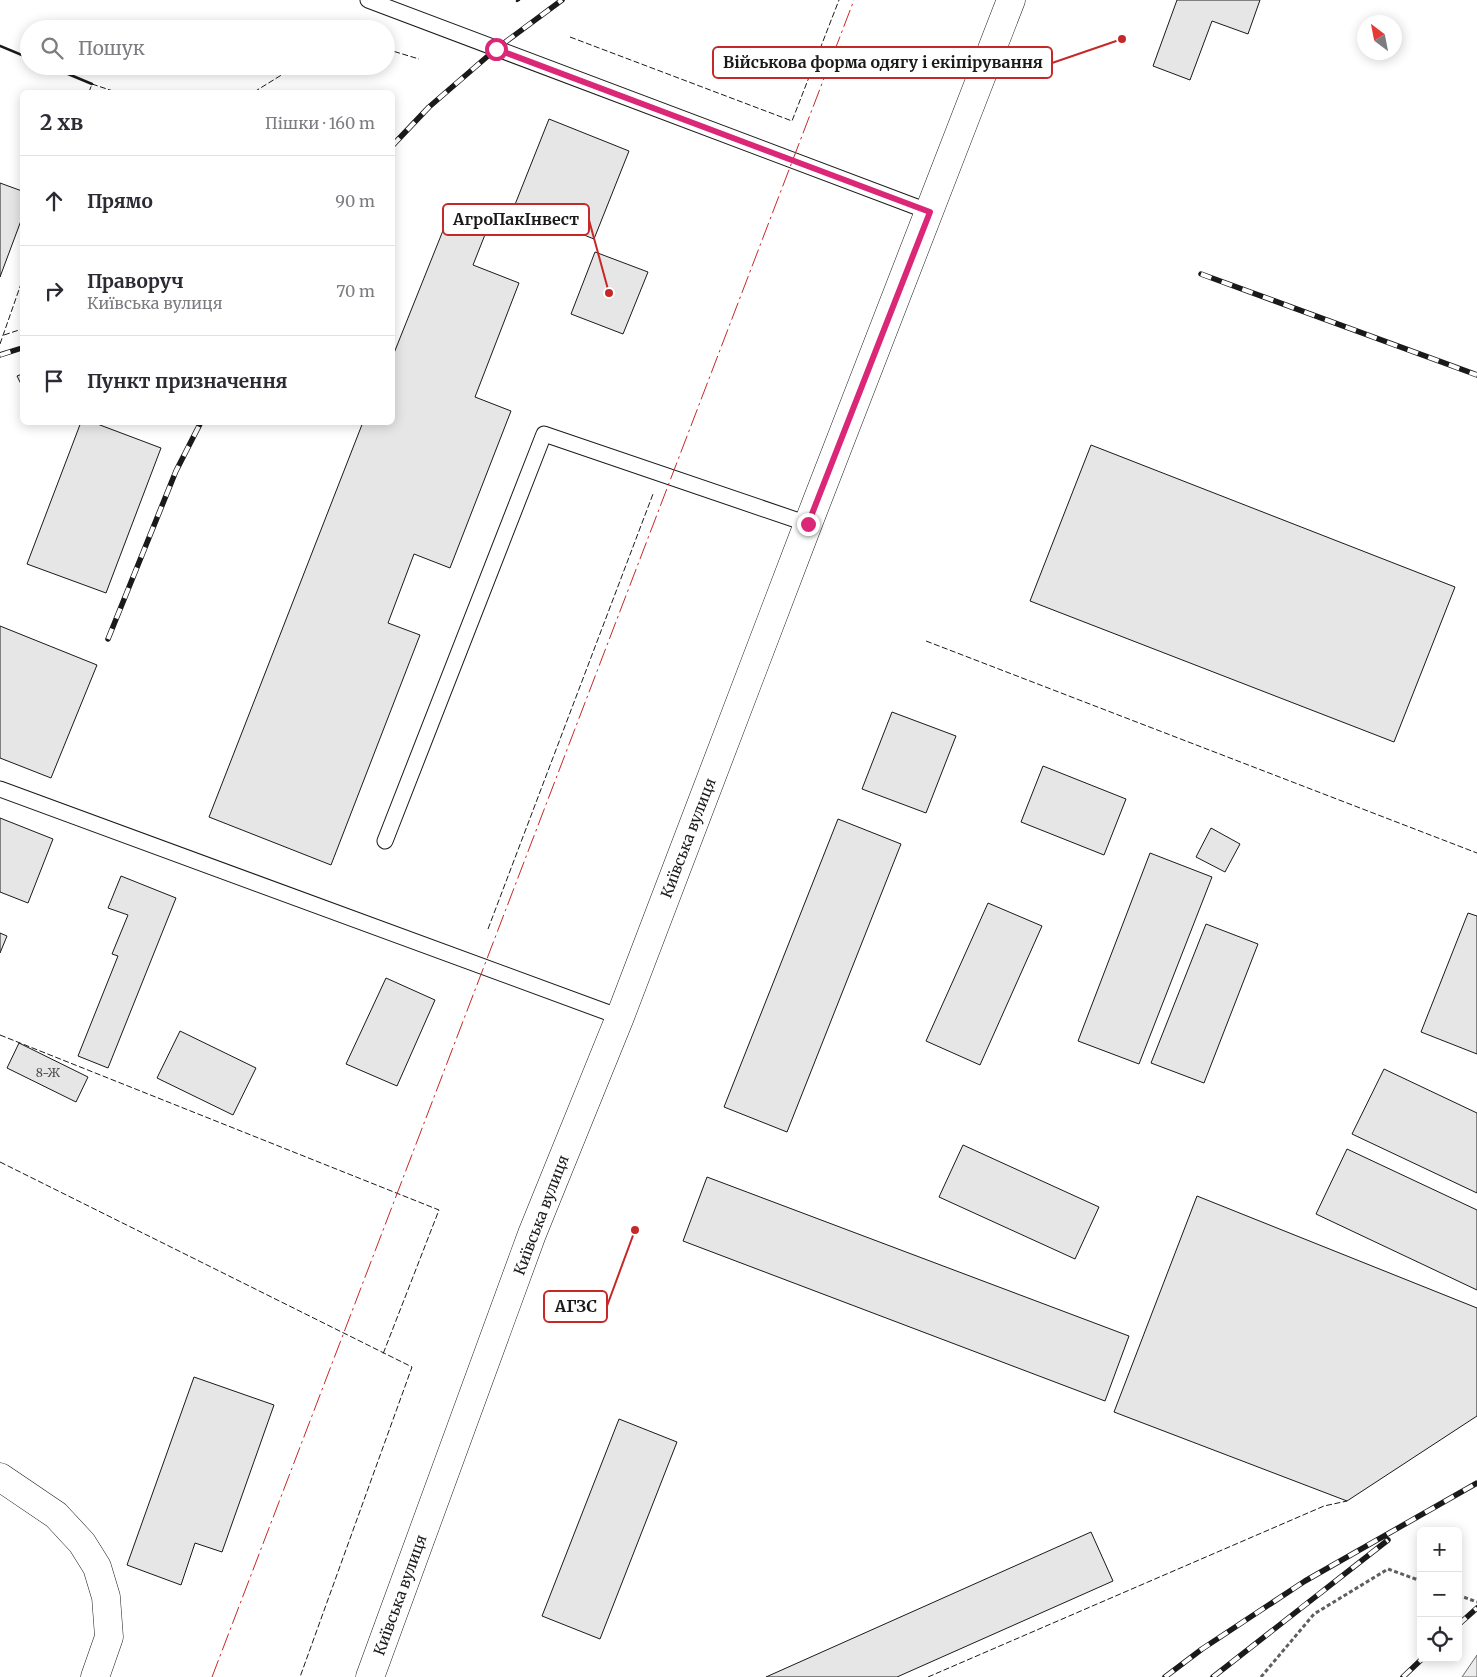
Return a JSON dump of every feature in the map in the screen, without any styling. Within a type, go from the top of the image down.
[{"type":"main road","name":"Київська вулиця","points":[[370,1677],[532,1234],[620,1017],[1011,0]]},
{"type":"main road","points":[[0,1477],[56,1515],[82,1543],[97,1567],[106,1598],[109,1637],[95,1677]]},
{"type":"lane","points":[[368,0],[930,212]]},
{"type":"lane","points":[[385,841],[544,434],[808,524]]},
{"type":"lane","points":[[0,789],[620,1017]]},
{"type":"path","points":[[1261,1677],[1314,1614],[1388,1569],[1417,1580]]},
{"type":"path","points":[[1462,1596],[1477,1602]]},
{"type":"shaded area","points":[[1477,1655],[1477,1677],[1462,1677]]},
{"type":"building","points":[[1177,0],[1260,0],[1248,34],[1212,21],[1190,80],[1153,66]]},
{"type":"building","points":[[549,119],[629,151],[594,239],[514,207]]},
{"type":"building","points":[[0,183],[20,190],[20,223],[0,277]]},
{"type":"building","points":[[452,208],[490,222],[473,265],[519,283],[475,397],[511,411],[450,568],[414,554],[388,623],[420,635],[331,865],[209,817],[362,425],[395,425],[395,350]]},
{"type":"building","points":[[595,252],[648,272],[623,334],[571,314]]},
{"type":"building","points":[[80,425],[100,425],[161,448],[106,593],[27,564]]},
{"type":"building","points":[[1091,445],[1455,587],[1394,742],[1030,601]]},
{"type":"building","points":[[0,626],[97,665],[51,778],[0,758]]},
{"type":"building","points":[[892,712],[956,736],[926,813],[862,789]]},
{"type":"building","points":[[1043,766],[1126,799],[1104,855],[1021,822]]},
{"type":"building","points":[[0,818],[53,839],[28,903],[0,892]]},
{"type":"building","points":[[838,819],[901,844],[787,1132],[724,1107]]},
{"type":"building","points":[[1211,828],[1240,844],[1225,872],[1196,857]]},
{"type":"building","points":[[1150,853],[1212,877],[1139,1064],[1078,1041]]},
{"type":"building","points":[[121,876],[176,898],[108,1068],[78,1056],[118,956],[112,954],[128,915],[108,908]]},
{"type":"building","points":[[988,903],[1042,926],[980,1065],[926,1041]]},
{"type":"building","points":[[1468,913],[1477,916],[1477,1054],[1421,1032]]},
{"type":"building","points":[[1206,924],[1258,944],[1204,1083],[1151,1063]]},
{"type":"building","points":[[0,933],[7,936],[0,953]]},
{"type":"building","points":[[386,978],[435,1000],[397,1086],[346,1064]]},
{"type":"building","points":[[180,1031],[256,1068],[233,1115],[157,1078]]},
{"type":"building","points":[[19,1043],[88,1077],[76,1102],[7,1068]]},
{"type":"building","points":[[1384,1069],[1477,1113],[1477,1193],[1352,1134]]},
{"type":"building","points":[[963,1145],[1099,1207],[1075,1259],[939,1197]]},
{"type":"building","points":[[1347,1149],[1477,1210],[1477,1290],[1316,1214]]},
{"type":"building","points":[[707,1177],[1129,1336],[1105,1401],[683,1241]]},
{"type":"building","points":[[1197,1196],[1477,1308],[1477,1416],[1347,1501],[1114,1412]]},
{"type":"building","points":[[194,1377],[274,1405],[222,1552],[195,1543],[181,1585],[127,1565]]},
{"type":"building","points":[[619,1419],[677,1442],[600,1639],[542,1616]]},
{"type":"building","points":[[1091,1532],[1113,1581],[897,1677],[766,1677]]},
{"type":"railway","points":[[395,143],[429,107],[496,49],[562,0]]},
{"type":"railway","points":[[1201,274],[1477,375]]},
{"type":"railway","points":[[0,355],[20,349]]},
{"type":"railway","points":[[108,639],[176,471],[199,425]]},
{"type":"railway","points":[[1165,1677],[1202,1649],[1305,1581],[1477,1483]]},
{"type":"railway","points":[[1213,1677],[1388,1540]]},
{"type":"railway","points":[[1462,1621],[1477,1608]]},
{"type":"railway","points":[[1403,1677],[1419,1662]]},
{"type":"fence","points":[[570,37],[792,121],[839,0]]},
{"type":"fence","points":[[395,52],[419,59]]},
{"type":"fence","points":[[257,90],[281,75]]},
{"type":"fence","points":[[90,90],[92,84],[110,90]]},
{"type":"fence","points":[[0,344],[20,287]]},
{"type":"fence","points":[[4,335],[20,330]]},
{"type":"fence","points":[[488,929],[653,494]]},
{"type":"fence","points":[[926,641],[1477,853]]},
{"type":"fence","points":[[0,1035],[439,1210],[383,1354]]},
{"type":"fence","points":[[0,1162],[412,1367],[300,1677]]},
{"type":"fence","points":[[928,1677],[1324,1506],[1347,1501]]},
{"type":"wall","points":[[0,46],[20,54]]},
{"type":"wall","points":[[70,75],[92,84]]},
{"type":"power","points":[[212,1677],[854,0]]},
{"type":"place","name":"Військова форма одягу і екіпірування","points":[[1122,39]]},
{"type":"place","name":"АгроПакІнвест","points":[[609,293]]},
{"type":"place","name":"АГЗС","points":[[635,1230]]},
{"type":"route","points":[[496,49],[930,212],[808,524]]}]
